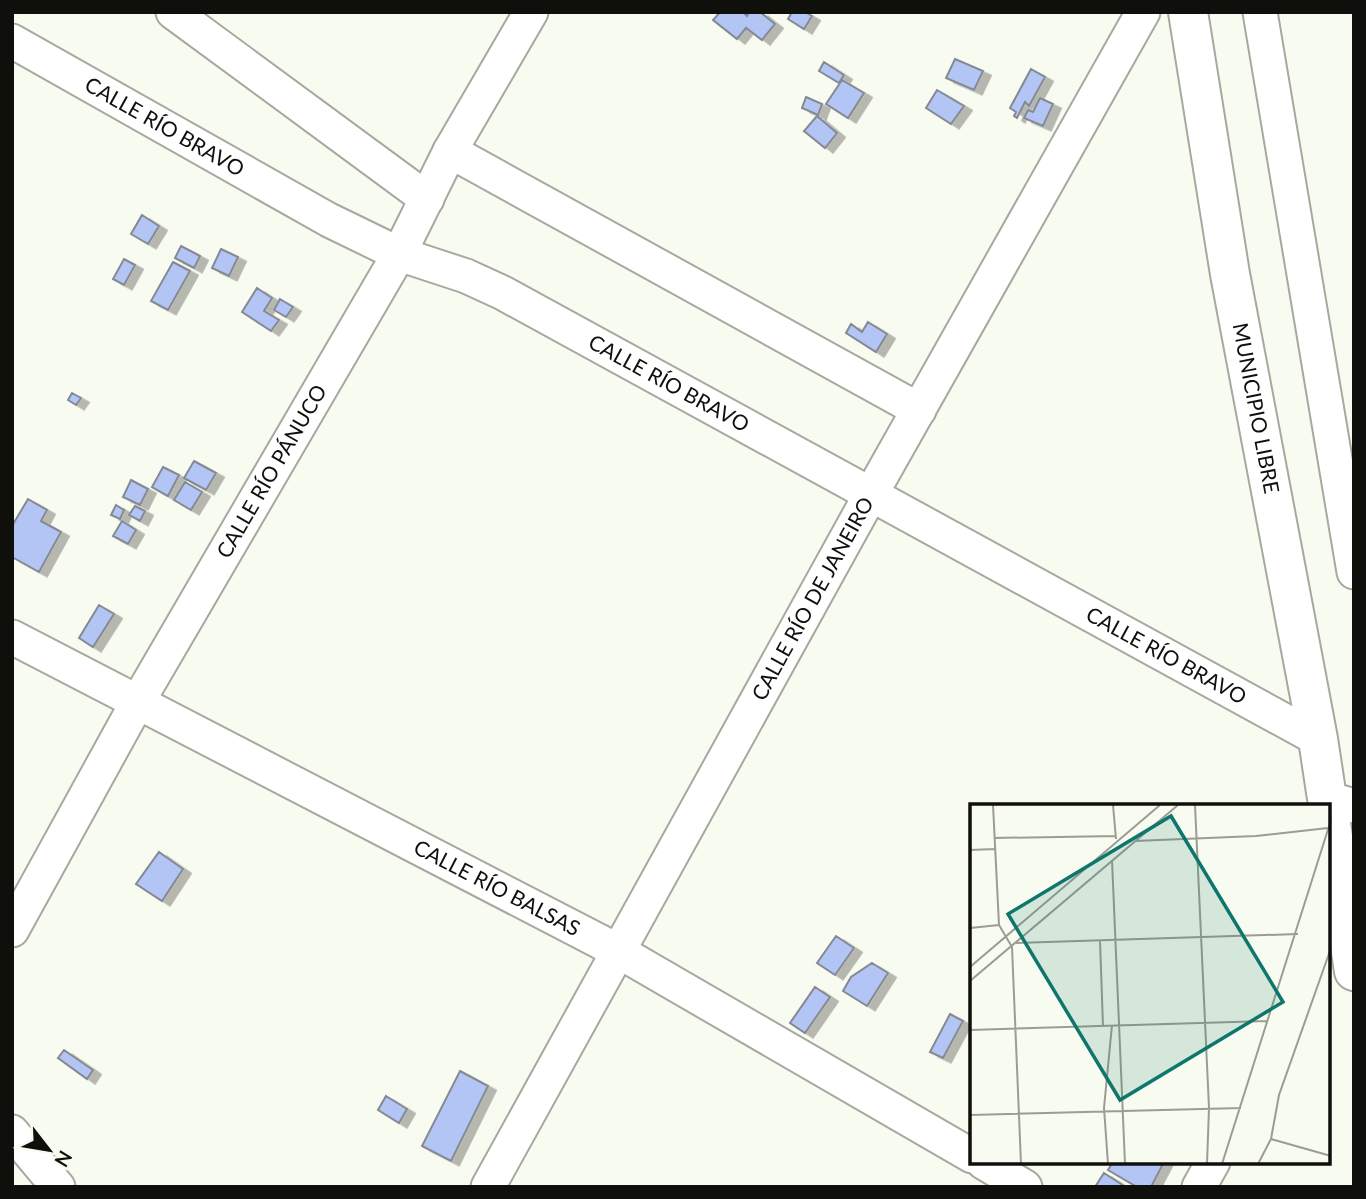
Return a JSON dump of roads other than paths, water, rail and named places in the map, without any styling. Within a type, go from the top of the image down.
[{"type":"street","points":[[173,12],[427,199]]},
{"type":"street","name":"CALLE RÍO PÁNUCO","points":[[12,930],[137,703],[399,254],[450,151],[531,12]]},
{"type":"street","name":"CALLE RÍO DE JANEIRO","points":[[488,1187],[871,494],[1143,12]]},
{"type":"street","name":"MUNICIPIO LIBRE","points":[[1188,12],[1230,274],[1318,739],[1335,805],[1338,937],[1354,971]]},
{"type":"street","points":[[1260,12],[1354,572]]},
{"type":"street","name":"CALLE RÍO BRAVO","points":[[12,41],[329,219],[399,254],[466,276],[503,293],[1318,739]]},
{"type":"street","points":[[450,151],[919,410]]},
{"type":"street","name":"CALLE RÍO BALSAS","points":[[12,637],[618,951],[970,1155]]},
{"type":"street","points":[[12,1132],[58,1187]]},
{"type":"street","points":[[986,1164],[1025,1187]]},
{"type":"street","points":[[1199,1187],[1212,1164]]}]
